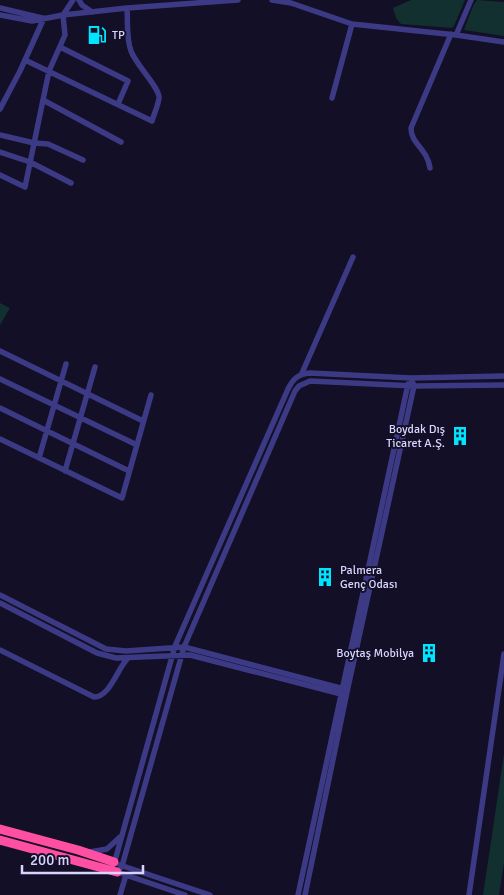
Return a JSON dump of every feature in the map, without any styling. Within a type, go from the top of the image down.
[{"type":"highway","points":[[0,829],[78,850],[120,869]]},
{"type":"highway","points":[[0,840],[120,869]]},
{"type":"street","points":[[0,175],[25,187],[49,71],[65,35],[63,15],[73,0]]},
{"type":"street","points":[[80,0],[82,5],[92,12]]},
{"type":"street","points":[[0,15],[32,21],[63,15],[127,8],[238,0]]},
{"type":"street","points":[[272,0],[291,3],[352,24],[504,42]]},
{"type":"street","points":[[430,168],[424,152],[413,139],[411,128],[470,0]]},
{"type":"street","points":[[0,8],[44,18]]},
{"type":"street","points":[[25,60],[152,121],[159,99],[157,88],[140,68],[131,52],[128,39],[127,8]]},
{"type":"street","points":[[0,109],[44,18]]},
{"type":"street","points":[[332,98],[352,24]]},
{"type":"street","points":[[60,47],[128,81],[118,104]]},
{"type":"street","points":[[43,100],[122,142]]},
{"type":"street","points":[[0,135],[34,143],[48,144],[83,160]]},
{"type":"street","points":[[0,152],[30,162],[71,183]]},
{"type":"street","points":[[302,374],[354,257]]},
{"type":"street","points":[[0,351],[143,421]]},
{"type":"street","points":[[39,458],[66,364]]},
{"type":"street","points":[[66,471],[95,368]]},
{"type":"street","points":[[120,895],[122,835],[175,646],[291,383],[302,374],[411,378],[504,376]]},
{"type":"street","points":[[298,895],[407,386],[411,378]]},
{"type":"street","points":[[305,895],[343,691],[414,386],[411,378]]},
{"type":"street","points":[[0,379],[136,446]]},
{"type":"street","points":[[120,869],[184,646],[299,386],[310,381],[407,386],[504,385]]},
{"type":"street","points":[[0,439],[122,498],[151,395]]},
{"type":"street","points":[[0,408],[129,471]]},
{"type":"street","points":[[0,595],[106,649],[126,651],[184,646],[343,691]]},
{"type":"street","points":[[0,603],[97,653],[112,658],[190,655],[343,691]]},
{"type":"street","points":[[0,650],[94,698],[104,694],[128,658]]},
{"type":"street","points":[[469,895],[504,654]]},
{"type":"street","points":[[78,850],[88,852],[104,850],[122,835]]},
{"type":"street","points":[[120,869],[185,895]]},
{"type":"street","points":[[120,869],[210,895]]},
{"type":"green space","points":[[411,0],[465,0],[452,28],[401,24],[396,18],[393,8]]},
{"type":"green space","points":[[477,0],[504,2],[504,36],[464,30]]},
{"type":"green space","points":[[0,303],[10,308],[0,325]]},
{"type":"green space","points":[[504,754],[504,863],[499,895],[483,895]]},
{"type":"place","name":"TP","points":[[97,35]]},
{"type":"place","name":"Boydak Dış Ticaret A.Ş.","points":[[460,436]]},
{"type":"place","name":"Palmera Genç Odası","points":[[325,577]]},
{"type":"place","name":"Boytaş Mobilya","points":[[429,653]]}]
